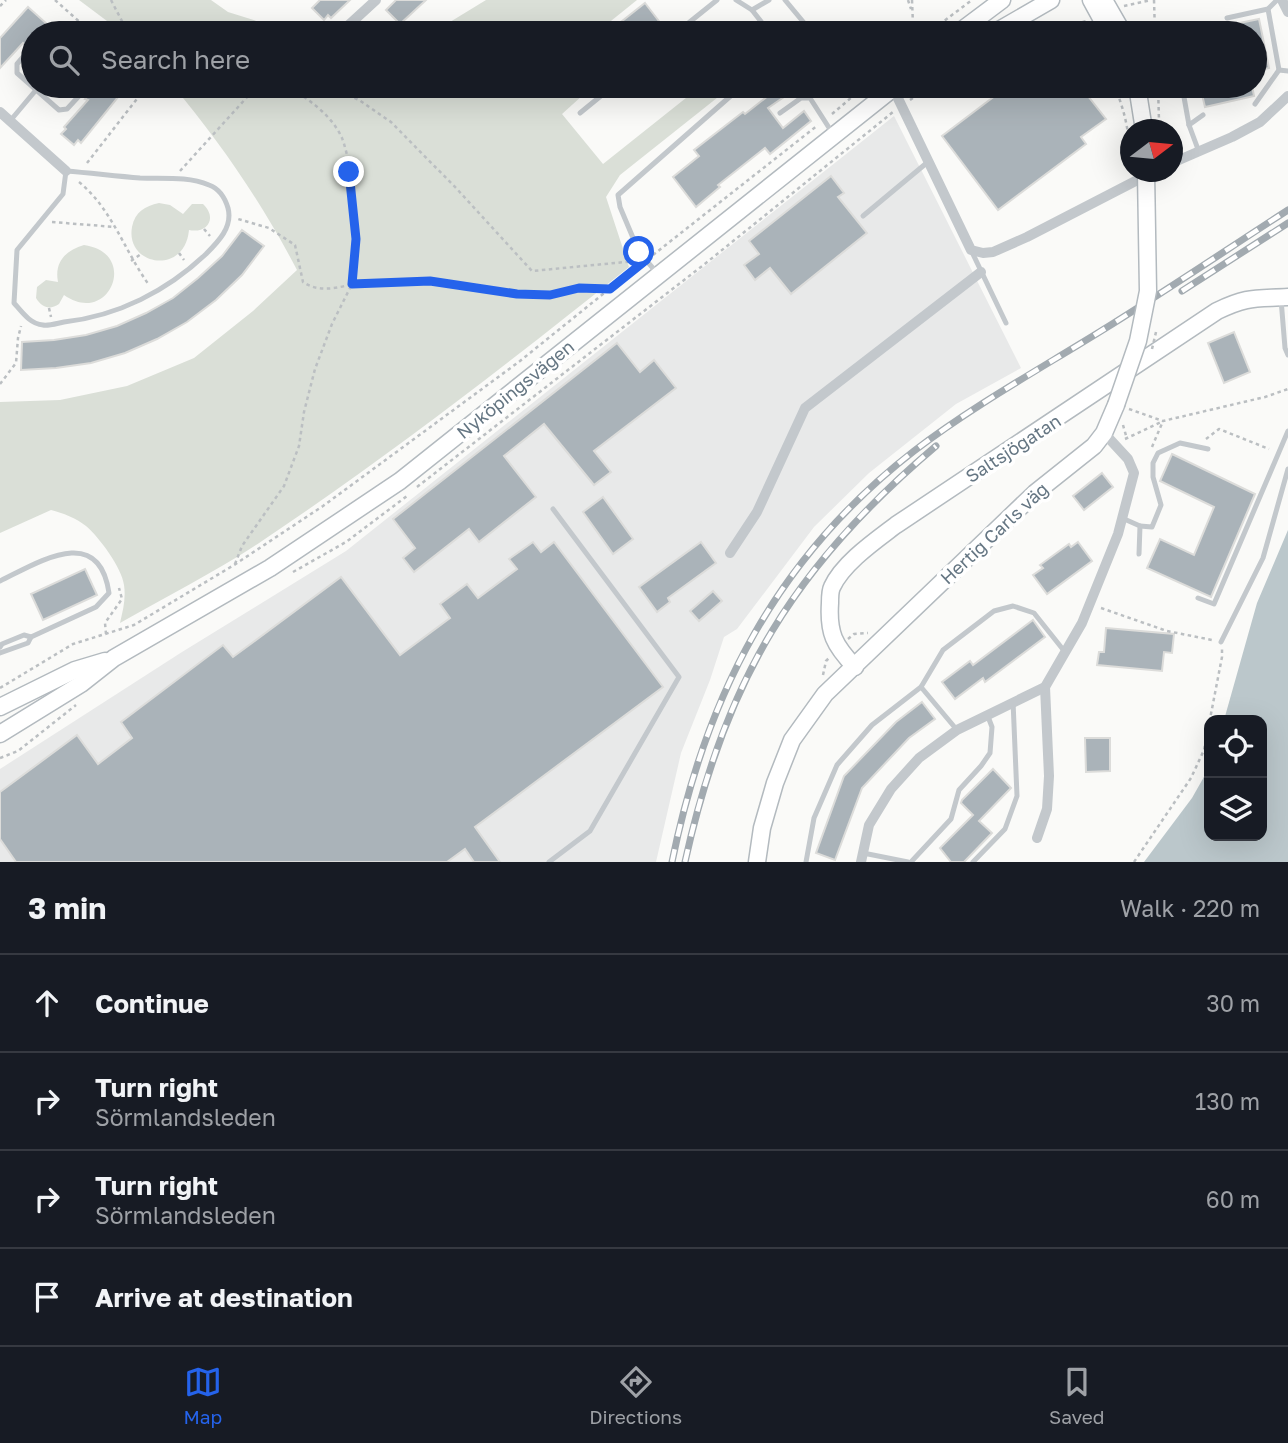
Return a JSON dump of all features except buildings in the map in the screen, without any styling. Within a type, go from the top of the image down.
[{"type":"main road","points":[[974,21],[1002,0]]},
{"type":"main road","points":[[1015,21],[1051,0]]},
{"type":"main road","points":[[1091,0],[1102,21]]},
{"type":"main road","points":[[1112,4],[1118,21]]},
{"type":"main road","name":"Nyköpingsvägen","points":[[0,734],[81,684],[114,658],[270,568],[400,481],[881,98]]},
{"type":"main road","points":[[1138,98],[1142,119]]},
{"type":"main road","name":"Hertig Carls väg","points":[[757,862],[765,816],[792,740],[825,694],[1035,493],[1094,446],[1121,411],[1148,291],[1146,182]]},
{"type":"main road","name":"Saltsjögatan","points":[[855,667],[838,649],[828,624],[831,588],[849,564],[872,544],[895,525],[1217,312],[1237,302],[1257,297],[1284,298]]},
{"type":"main road","name":"Nyköpingsvägen","points":[[0,708],[75,670],[114,658]]},
{"type":"street","points":[[353,21],[376,0]]},
{"type":"street","points":[[1282,0],[1288,12]]},
{"type":"street","points":[[1183,159],[1260,122],[1288,96]]},
{"type":"street","points":[[901,98],[971,250],[983,253],[993,251],[1027,237],[1134,182]]},
{"type":"street","points":[[0,112],[66,171]]},
{"type":"street","points":[[730,553],[757,512],[805,408],[981,272]]},
{"type":"street","points":[[1037,838],[1047,809],[1049,776],[1045,687],[1090,604],[1122,518],[1134,473],[1122,443],[1104,433]]},
{"type":"street","points":[[862,858],[869,825],[891,789],[919,758],[957,730],[1045,687]]},
{"type":"lane","points":[[692,21],[717,0]]},
{"type":"lane","points":[[736,0],[752,10],[761,21]]},
{"type":"lane","points":[[752,10],[769,0]]},
{"type":"lane","points":[[785,0],[802,21]]},
{"type":"lane","points":[[1227,18],[1268,9],[1277,0]]},
{"type":"lane","points":[[1267,87],[1279,70],[1268,9]]},
{"type":"lane","points":[[21,59],[17,64],[17,73],[21,77]]},
{"type":"lane","points":[[1279,70],[1288,71]]},
{"type":"lane","points":[[10,121],[29,98]]},
{"type":"lane","points":[[45,98],[59,110],[67,109],[77,98]]},
{"type":"lane","points":[[580,113],[598,98]]},
{"type":"lane","points":[[658,274],[639,252],[620,207],[618,195],[728,98]]},
{"type":"lane","points":[[780,113],[801,98],[810,98],[833,134]]},
{"type":"lane","points":[[1184,98],[1189,125],[1199,152]]},
{"type":"lane","points":[[1255,104],[1259,98]]},
{"type":"lane","points":[[1189,125],[1203,116]]},
{"type":"lane","points":[[863,216],[929,161]]},
{"type":"lane","points":[[66,171],[80,172],[190,179],[211,185],[224,196],[229,216],[226,231],[191,268],[155,294],[124,308],[85,320],[42,325],[25,316],[14,303],[17,250],[63,194],[66,171]]},
{"type":"lane","points":[[971,250],[1006,323]]},
{"type":"lane","points":[[1284,298],[1284,348],[1288,355]]},
{"type":"lane","points":[[1198,598],[1214,604],[1288,431]]},
{"type":"lane","points":[[1122,518],[1140,526],[1152,527],[1161,505],[1153,477],[1153,463],[1158,453],[1180,443],[1208,449]]},
{"type":"lane","points":[[1221,642],[1262,558],[1288,469]]},
{"type":"lane","points":[[548,862],[590,831],[679,677],[553,509]]},
{"type":"lane","points":[[1139,554],[1140,526]]},
{"type":"lane","points":[[0,581],[65,554],[78,552],[97,562],[109,593],[96,607],[31,637],[28,643],[0,650]]},
{"type":"lane","points":[[806,862],[814,818],[837,765],[872,725],[921,687],[943,650],[993,611],[1013,606],[1034,613],[1065,652]]},
{"type":"lane","points":[[921,687],[957,730]]},
{"type":"lane","points":[[973,862],[1005,829],[1017,796],[1013,701]]},
{"type":"lane","points":[[862,858],[909,862],[951,819],[959,790],[990,753],[992,727],[987,714]]},
{"type":"path","points":[[0,6],[6,0]]},
{"type":"path","points":[[54,0],[78,21]]},
{"type":"path","points":[[111,0],[122,21]]},
{"type":"path","points":[[910,0],[912,21]]},
{"type":"path","points":[[944,21],[972,0]]},
{"type":"path","points":[[1112,4],[1153,0],[1155,21]]},
{"type":"path","points":[[80,172],[138,98]]},
{"type":"path","points":[[173,179],[246,98]]},
{"type":"path","points":[[234,565],[242,547],[284,486],[299,446],[315,369],[332,324],[352,284],[356,239],[349,172],[341,138],[330,120],[307,98]]},
{"type":"path","points":[[355,98],[391,122],[456,187],[532,271],[646,260]]},
{"type":"path","points":[[0,688],[73,644],[134,625],[234,565],[323,506],[499,377],[850,98]]},
{"type":"path","points":[[1119,98],[1124,119]]},
{"type":"path","points":[[1158,98],[1159,119]]},
{"type":"path","points":[[66,171],[92,192],[110,216],[131,261],[155,294]]},
{"type":"path","points":[[229,216],[269,228],[295,245],[303,282],[311,288],[430,281],[517,294],[550,295],[579,288],[610,289]]},
{"type":"path","points":[[39,222],[115,227]]},
{"type":"path","points":[[131,261],[141,254]]},
{"type":"path","points":[[0,384],[16,363],[18,338],[25,316]]},
{"type":"path","points":[[1122,443],[1163,421],[1288,389]]},
{"type":"path","points":[[1121,411],[1129,409],[1163,421]]},
{"type":"path","points":[[1122,422],[1122,443]]},
{"type":"path","points":[[1199,447],[1219,429],[1279,453]]},
{"type":"path","points":[[1122,443],[1133,449]]},
{"type":"path","points":[[106,634],[105,624],[122,599]]},
{"type":"path","points":[[1090,604],[1167,631],[1221,642],[1222,657],[1203,750],[1191,778],[1134,862]]},
{"type":"shaded area","points":[[79,0],[211,0],[228,12],[257,21],[107,21]]},
{"type":"shaded area","points":[[486,0],[637,0],[611,21],[452,21]]},
{"type":"shaded area","points":[[183,98],[580,98],[562,114],[603,164],[686,98],[717,98],[620,175],[606,197],[629,267],[448,408],[309,509],[227,563],[120,623],[125,590],[122,578],[109,553],[86,526],[51,510],[0,533],[0,402],[60,400],[127,386],[194,358],[253,311],[297,270],[270,221],[208,129]]},
{"type":"shaded area","points":[[894,116],[1021,368],[956,404],[869,473],[814,527],[737,629],[724,637],[681,753],[656,862],[0,862],[0,769],[346,551]]},
{"type":"shaded area","points":[[159,203],[170,205],[183,214],[192,204],[203,204],[210,215],[208,224],[201,230],[189,230],[185,245],[167,260],[146,257],[137,250],[132,240],[132,227],[141,210]]},
{"type":"shaded area","points":[[84,245],[101,251],[111,261],[114,273],[112,285],[105,295],[94,302],[80,302],[64,295],[56,306],[44,306],[36,298],[37,287],[46,280],[58,282],[58,268],[63,258]]},
{"type":"shaded area","points":[[1288,530],[1288,862],[1144,862],[1192,798],[1204,777],[1204,841],[1267,841],[1267,715],[1225,715],[1257,603]]},
{"type":"railway","points":[[672,862],[705,742],[727,687],[754,634],[786,584],[823,536],[866,492],[936,435],[1288,210]]},
{"type":"railway","points":[[1182,291],[1288,223]]},
{"type":"railway","points":[[685,862],[701,797],[721,737],[745,682],[772,631],[805,582],[842,536],[936,446]]},
{"type":"route","points":[[349,172],[356,239],[352,284],[430,281],[485,287],[517,294],[550,295],[579,288],[610,289],[646,260],[639,252]]}]
